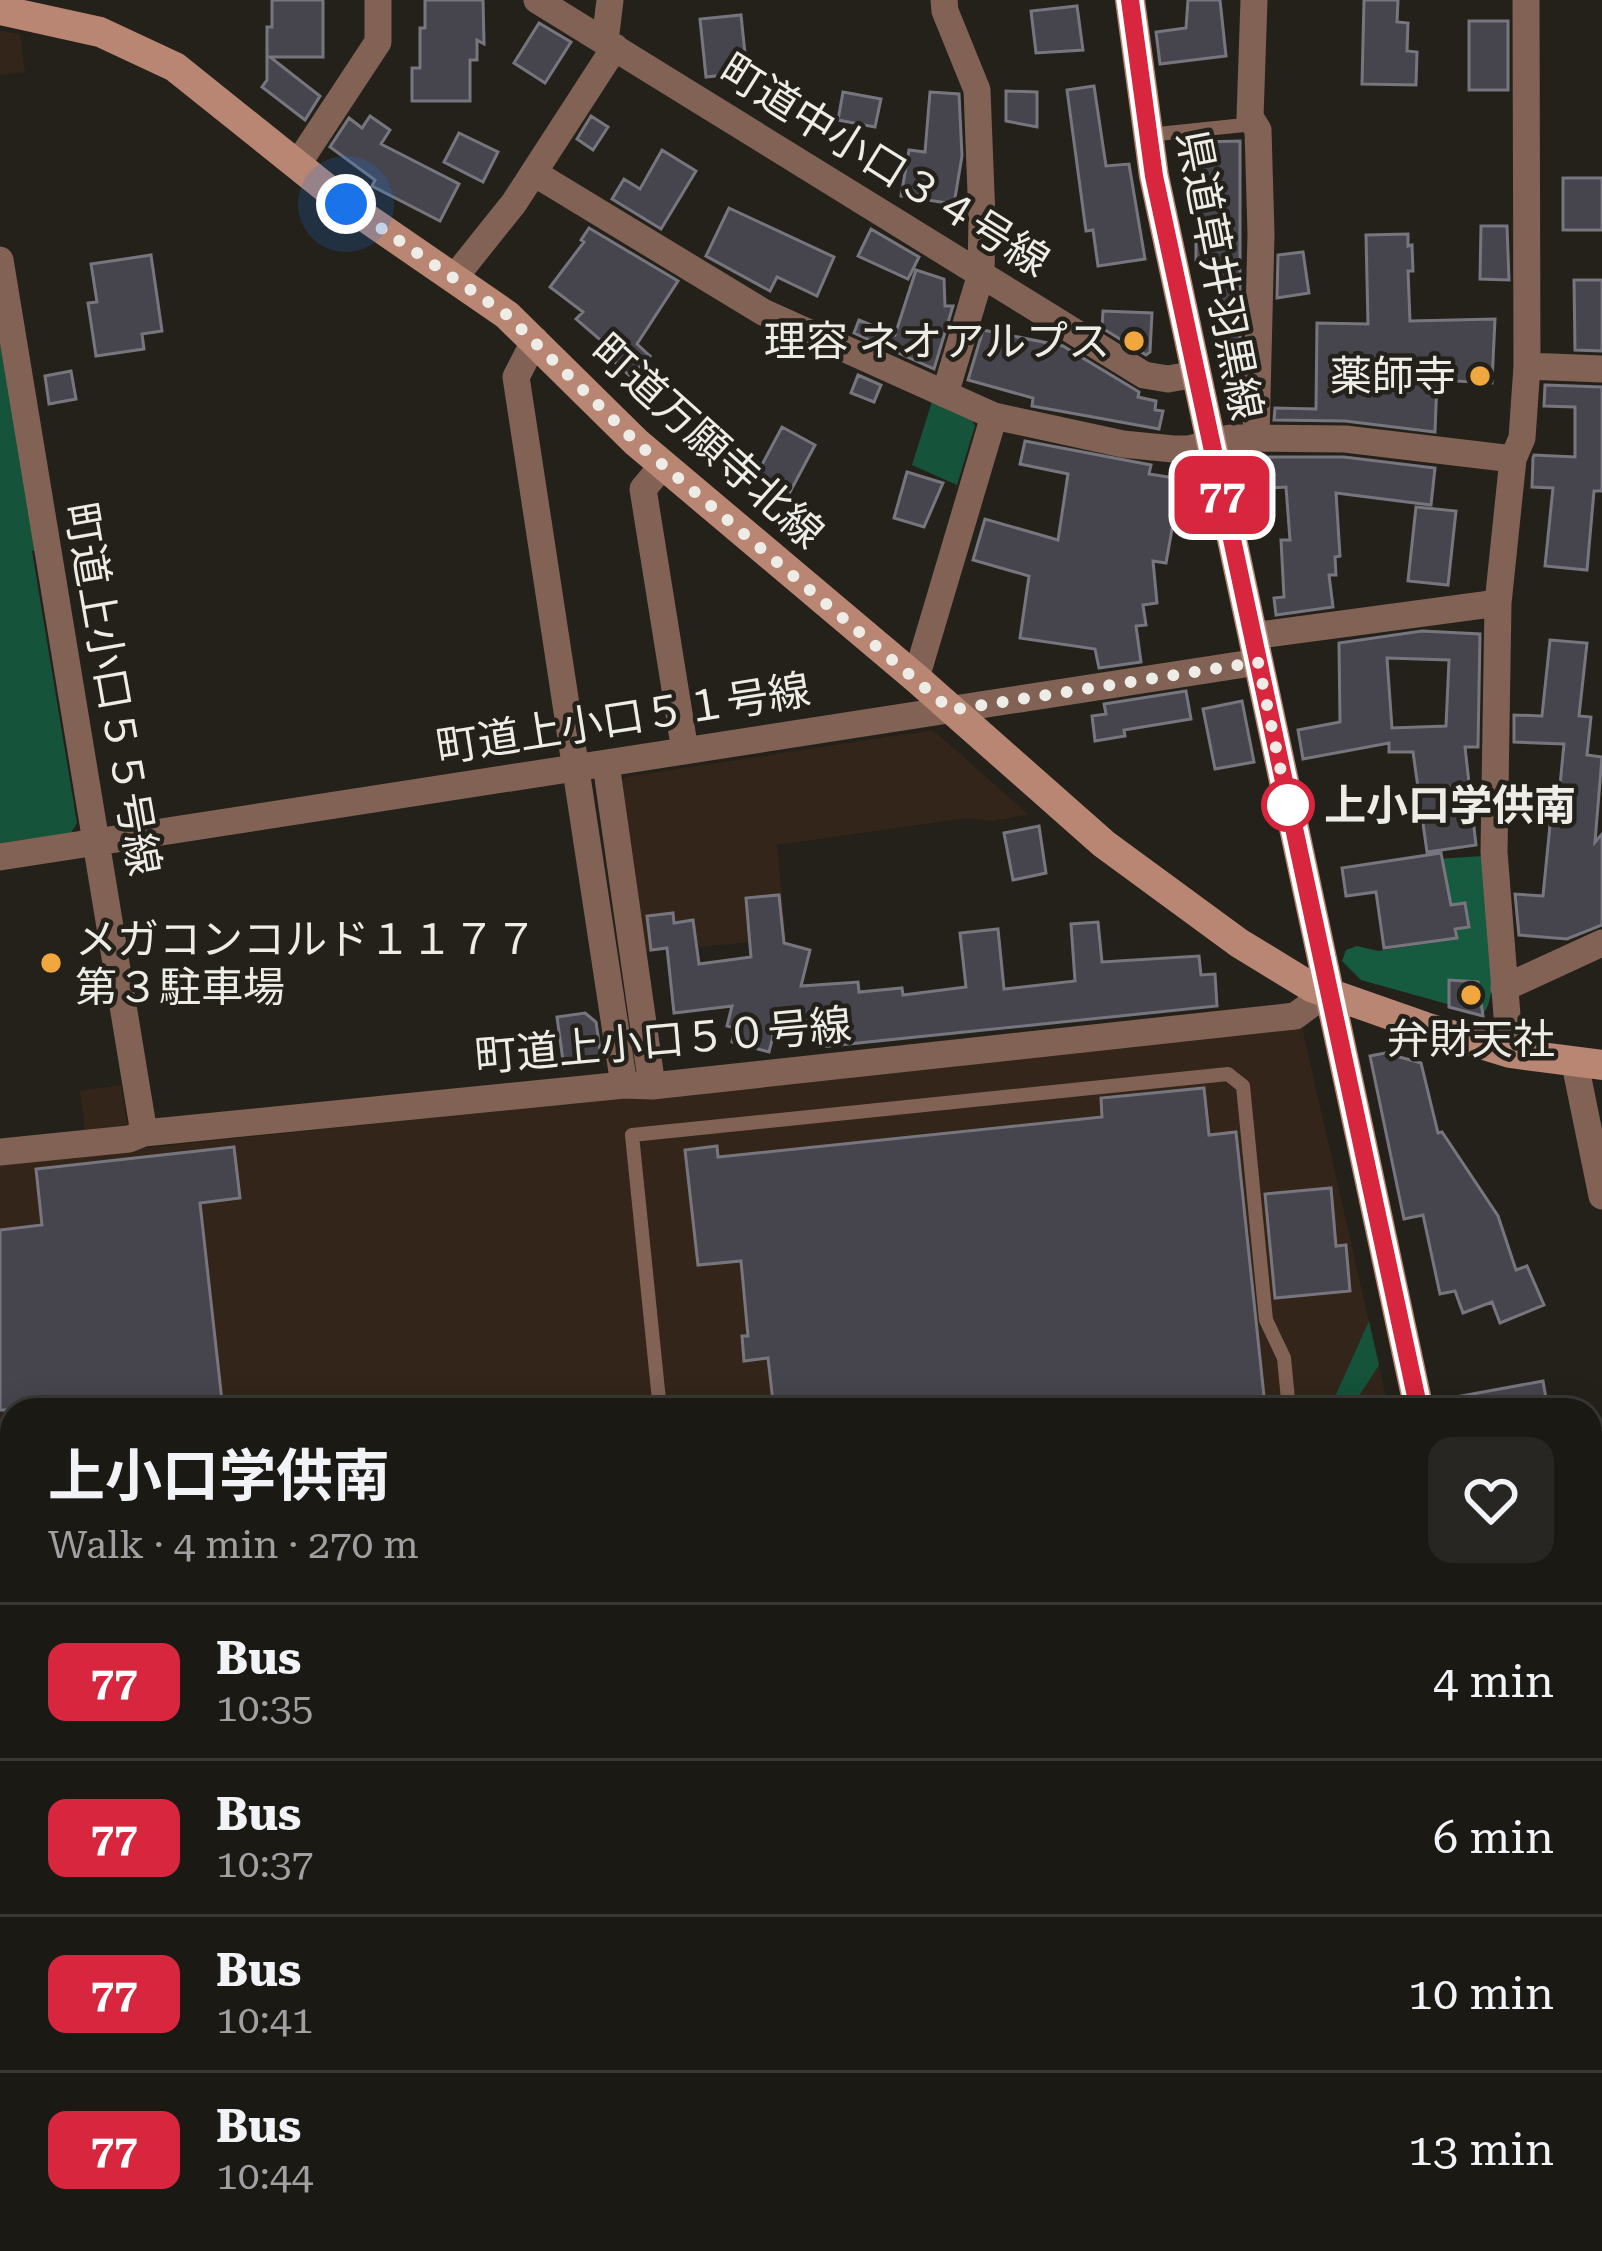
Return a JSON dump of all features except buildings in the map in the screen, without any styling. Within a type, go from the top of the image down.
[{"type":"street","points":[[297,165],[378,42],[378,0]]},
{"type":"street","name":"町道中小口３４号線","points":[[537,0],[1144,375],[1168,379],[1196,374]]},
{"type":"street","points":[[454,278],[534,173],[610,44],[610,0]]},
{"type":"street","points":[[944,0],[977,90],[981,274],[945,394]]},
{"type":"street","name":"県道草井羽黒線","points":[[1130,0],[1148,135],[1409,1398]]},
{"type":"street","points":[[1254,0],[1250,117],[1261,234],[1256,437]]},
{"type":"street","points":[[1510,1053],[1495,852],[1498,603],[1513,459],[1522,438],[1527,366],[1526,0]]},
{"type":"street","name":"町道万願寺北線","points":[[0,10],[65,22],[155,55],[193,79],[380,229],[535,340],[663,465],[1171,897],[1311,986],[1510,1053],[1589,1065]]},
{"type":"street","points":[[534,173],[763,312],[994,416],[1123,444],[1190,449],[1230,438],[1345,439],[1513,459]]},
{"type":"street","name":"町道上小口５５号線","points":[[0,260],[144,1133]]},
{"type":"street","points":[[535,340],[516,377],[576,768],[638,1086]]},
{"type":"street","points":[[1527,366],[1602,369]]},
{"type":"street","points":[[916,678],[994,416]]},
{"type":"street","points":[[663,465],[643,489],[686,751]]},
{"type":"street","name":"町道上小口５１号線","points":[[0,857],[951,710],[1498,603]]},
{"type":"street","points":[[606,764],[638,1086]]},
{"type":"street","points":[[1504,988],[1602,943]]},
{"type":"street","name":"町道上小口５０号線","points":[[0,1153],[129,1139],[144,1133],[1295,1016],[1328,992]]},
{"type":"street","points":[[1589,1065],[1602,1196]]},
{"type":"lane","points":[[1148,135],[1254,124]]},
{"type":"lane","points":[[659,1398],[632,1136],[1228,1074],[1243,1086],[1267,1320],[1284,1358],[1288,1398]]},
{"type":"shaded area","points":[[0,31],[20,34],[25,72],[0,75]]},
{"type":"shaded area","points":[[933,730],[1029,815],[992,821],[967,818],[777,845],[786,939],[643,952],[618,787],[625,777]]},
{"type":"shaded area","points":[[1302,1027],[1386,1398],[0,1398],[0,1163]]},
{"type":"shaded area","points":[[121,1085],[128,1128],[85,1132],[80,1091]]},
{"type":"green space","points":[[0,324],[77,823],[71,833],[0,843]]},
{"type":"green space","points":[[934,395],[970,416],[975,426],[957,485],[912,465]]},
{"type":"green space","points":[[1484,856],[1493,963],[1483,1014],[1361,980],[1342,961],[1346,950],[1357,946],[1378,951],[1457,939],[1456,930],[1470,927],[1466,902],[1452,904],[1450,895],[1427,898],[1390,862]]},
{"type":"green space","points":[[1369,1321],[1379,1365],[1358,1398],[1334,1398]]},
{"type":"bus line","name":"77","points":[[1130,0],[1154,176],[1416,1398]]},
{"type":"place","name":"理容 ネオアルプス","points":[[1134,341]]},
{"type":"place","name":"薬師寺","points":[[1480,376]]},
{"type":"place","name":"上小口学供南","points":[[1288,805]]},
{"type":"place","name":"メガコンコルド１１７７ 第３駐車場","points":[[51,963]]},
{"type":"place","name":"弁財天社","points":[[1471,995]]},
{"type":"route","points":[[346,204],[507,315],[636,442],[951,710],[1258,662],[1288,805]]}]
